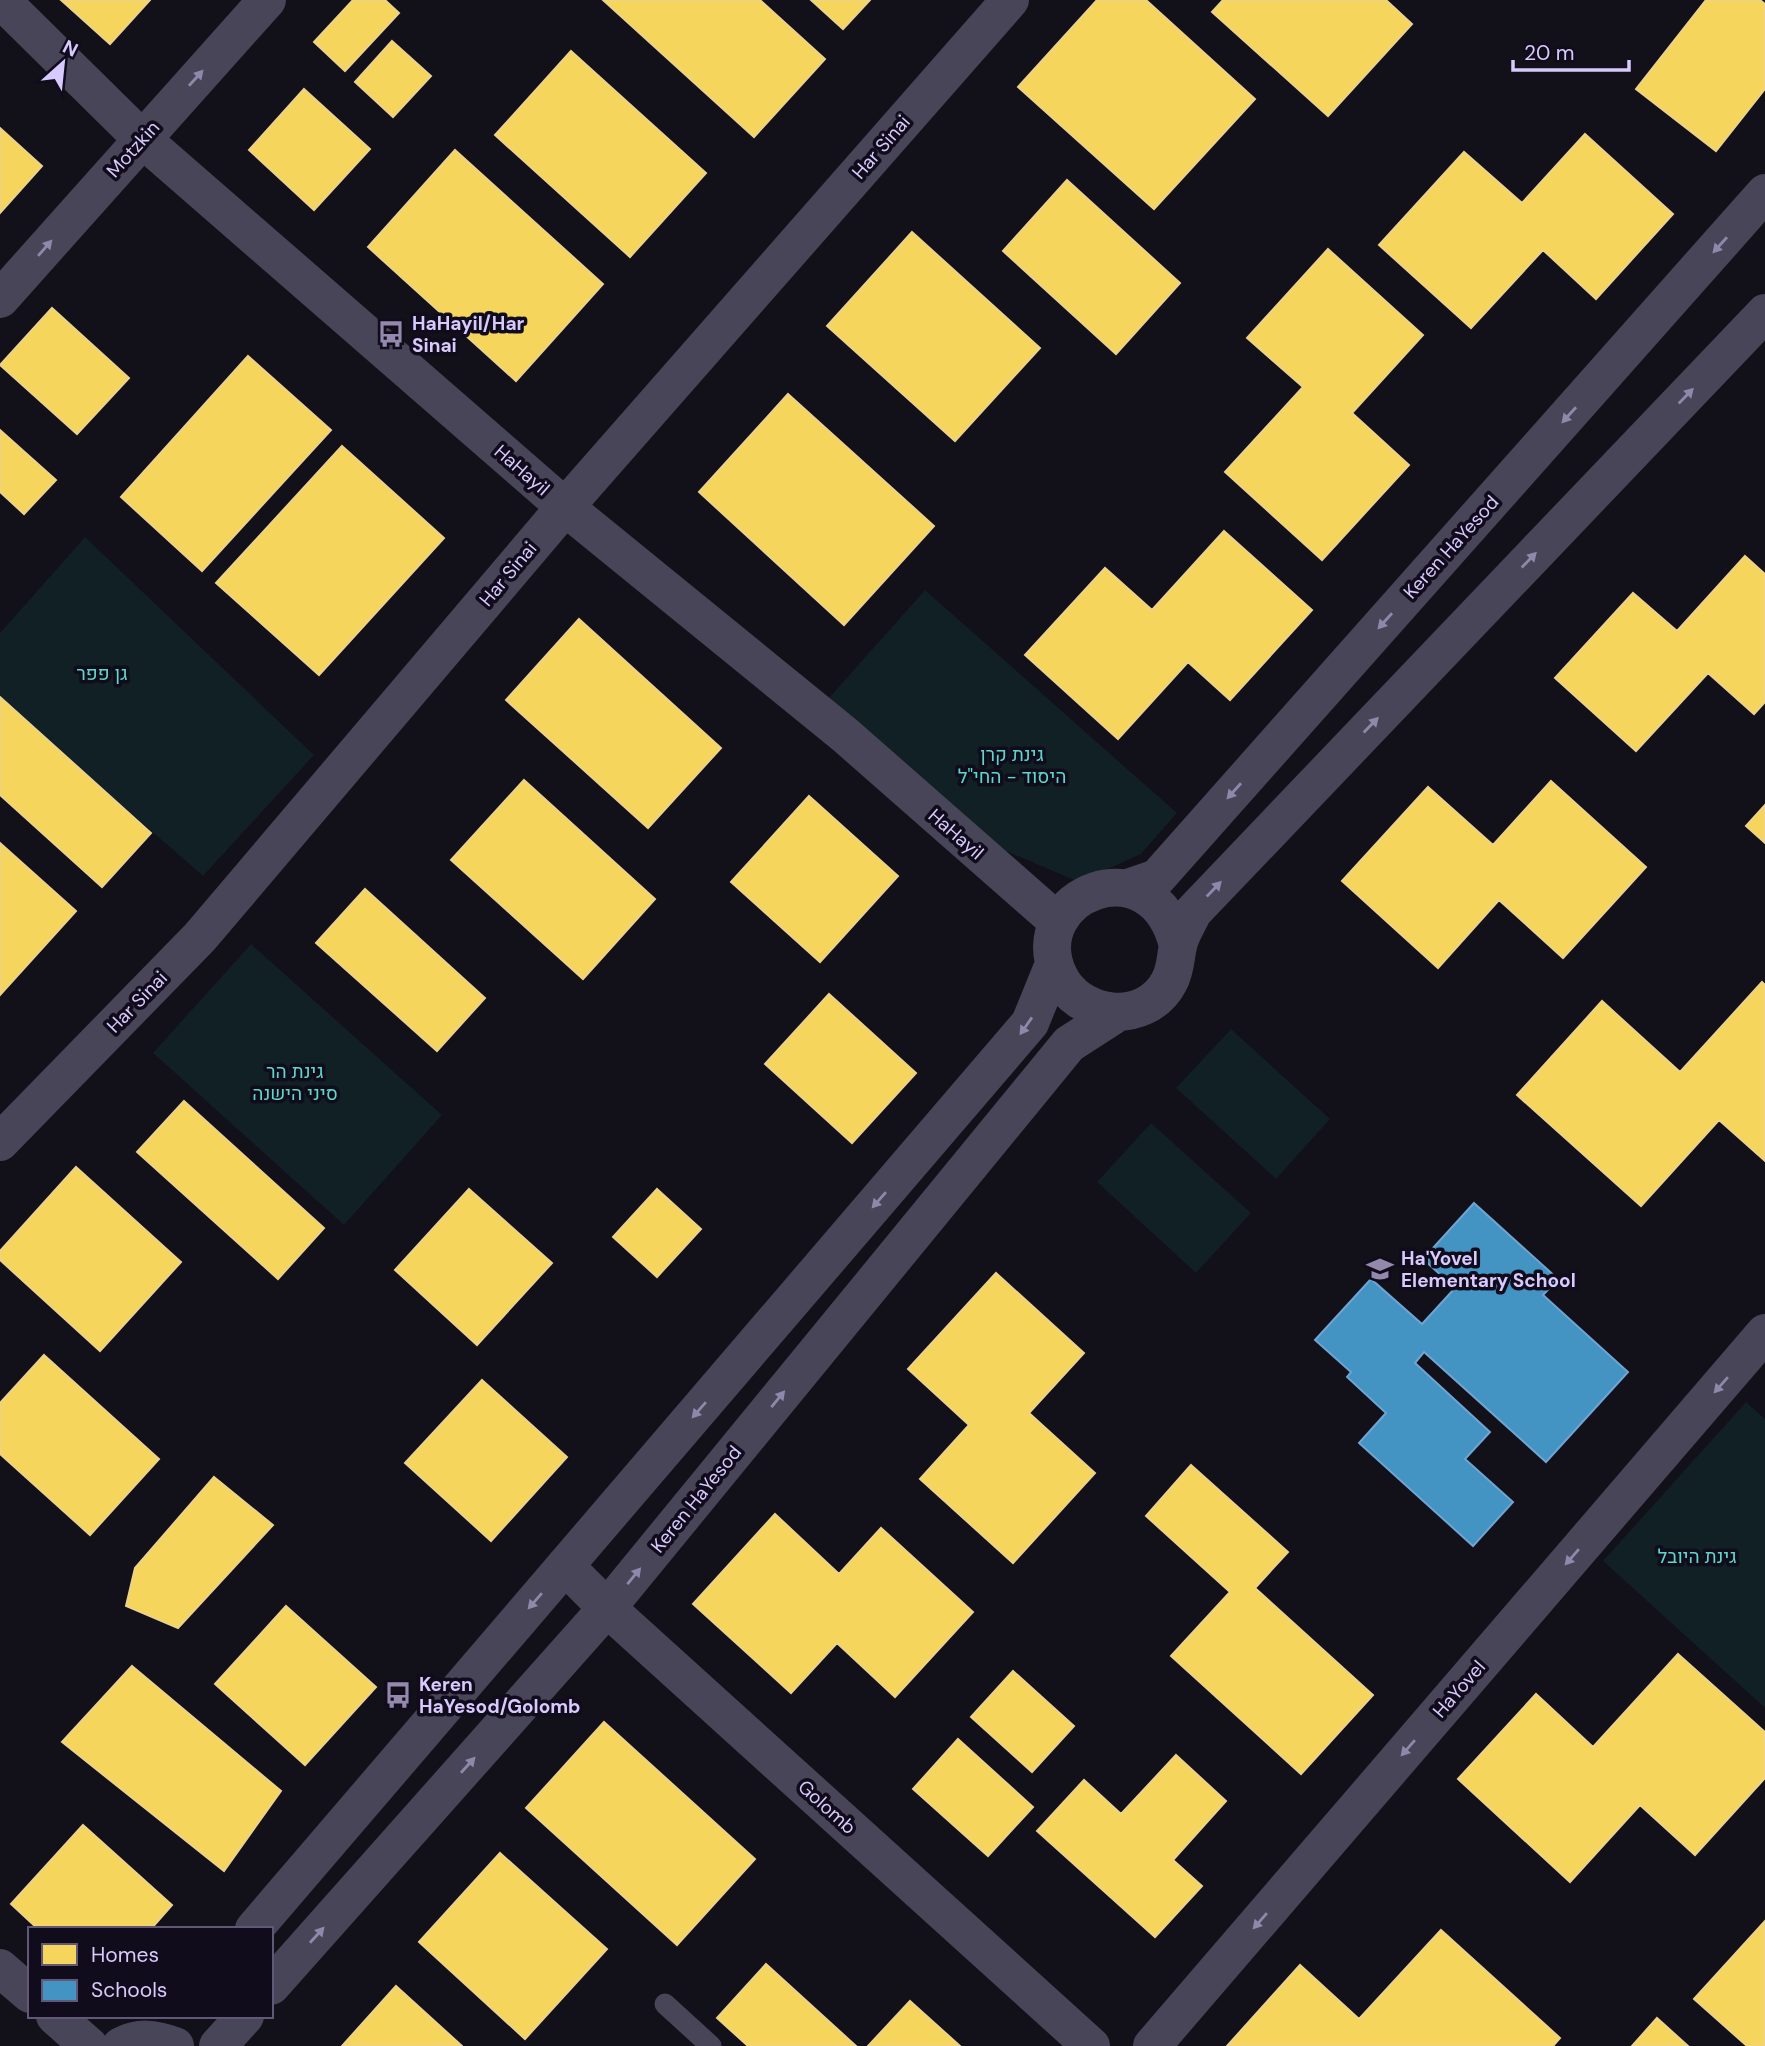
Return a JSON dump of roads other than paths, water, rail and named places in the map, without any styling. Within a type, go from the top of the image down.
[{"type":"street","name":"HaHayil","points":[[1,0],[141,138],[565,508],[845,735],[1058,922]]},
{"type":"street","name":"Motzkin","points":[[0,299],[267,0]]},
{"type":"street","name":"Har Sinai","points":[[0,1142],[200,937],[565,508],[1010,0]]},
{"type":"street","name":"Keren HaYesod","points":[[1128,888],[1157,878],[1765,193]]},
{"type":"street","points":[[1178,946],[1173,926],[1162,909],[1147,896],[1128,888],[1108,888],[1088,893],[1070,905],[1058,922],[1052,943],[1054,964],[1062,984],[1077,1000],[1096,1010],[1117,1013],[1137,1009],[1154,999],[1168,984],[1176,966],[1178,946],[1192,912],[1765,313]]},
{"type":"street","points":[[256,1927],[1030,1023],[1054,964]]},
{"type":"street","name":"Keren HaYesod","points":[[273,1984],[607,1608],[1069,1044],[1117,1013]]},
{"type":"street","name":"HaYovel","points":[[1152,2046],[1765,1333]]},
{"type":"street","name":"Golomb","points":[[565,1566],[607,1608],[1091,2046]]},
{"type":"street","points":[[0,1968],[28,1992]]},
{"type":"street","points":[[57,2018],[89,2046]]},
{"type":"street","points":[[218,2046],[242,2018]]},
{"type":"street","points":[[121,2046],[171,2034]]},
{"type":"lane","points":[[665,2004],[711,2046]]},
{"type":"place","name":"HaHayil/Har Sinai","points":[[391,334]]},
{"type":"place","name":"Ha'Yovel Elementary School","points":[[1380,1269]]},
{"type":"place","name":"Keren HaYesod/Golomb","points":[[398,1695]]},
{"type":"park label","name":"גן פפר","points":[[102,673]]},
{"type":"park label","name":"גינת קרן היסוד - החי\"ל","points":[[1012,765]]},
{"type":"park label","name":"גינת הר סיני הישנה","points":[[295,1082]]},
{"type":"park label","name":"גינת היובל","points":[[1697,1556]]}]
